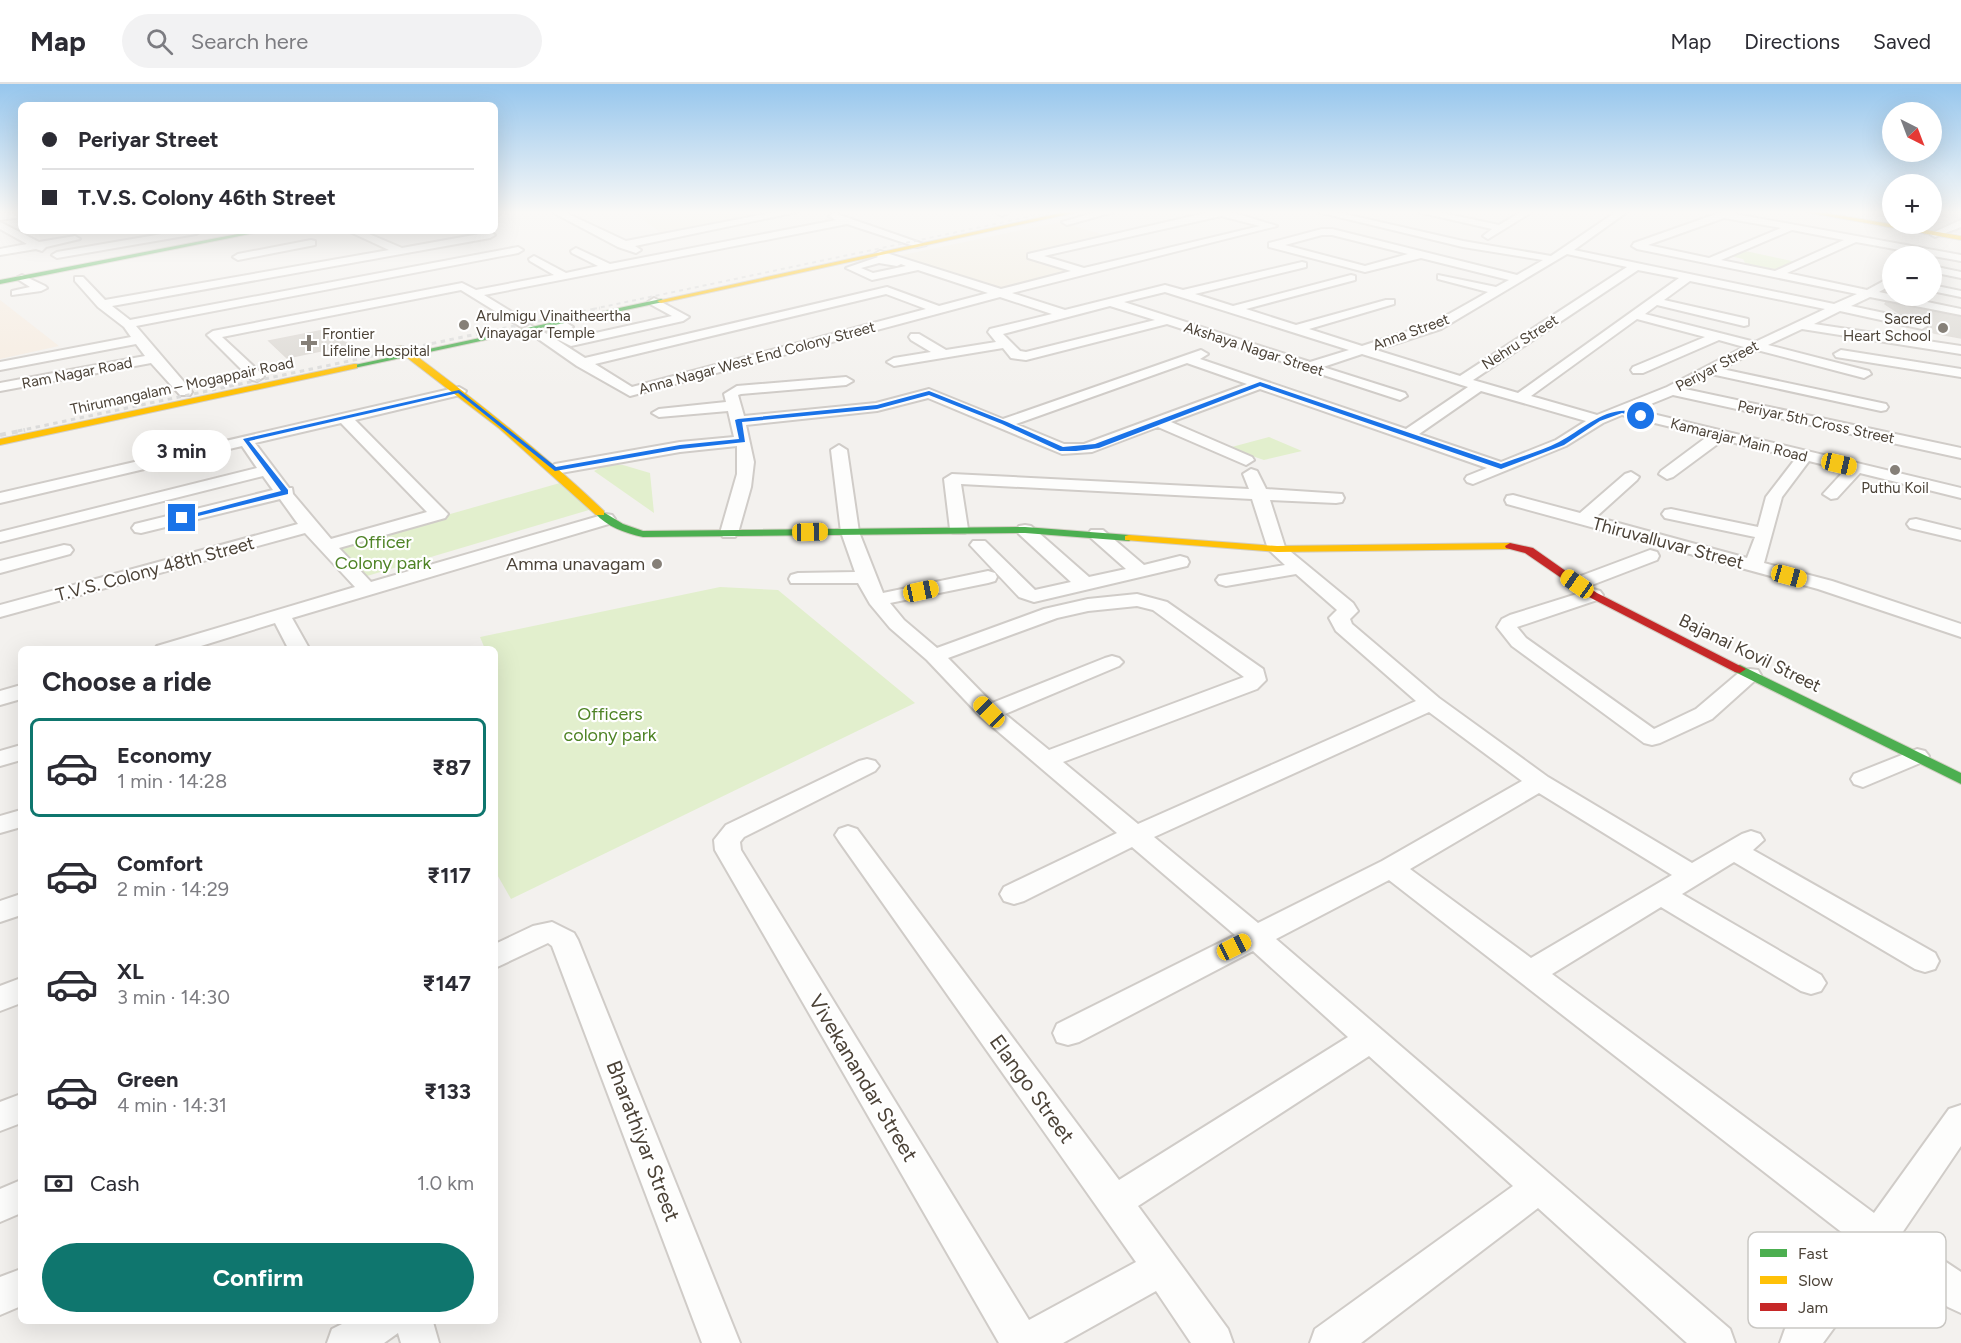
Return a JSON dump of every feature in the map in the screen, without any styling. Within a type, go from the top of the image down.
[{"type":"main road","points":[[0,282],[87,271]]},
{"type":"main road","name":"Thirumangalam – Mogappair Road","points":[[0,442],[405,351],[787,271]]},
{"type":"main road","name":"Thirumangalam – Mogappair Road","points":[[525,326],[563,325],[802,271]]},
{"type":"main road","name":"Thirumangalam – Mogappair Road","points":[[0,431],[257,377],[405,351]]},
{"type":"main road","points":[[405,351],[459,391],[555,469],[606,519],[629,531],[643,534],[1025,530],[1277,549]]},
{"type":"main road","name":"Bajanai Kovil Street","points":[[1277,549],[1508,545],[1529,549],[1585,590],[1750,675],[1961,779]]},
{"type":"street","points":[[75,271],[102,304],[128,324],[154,358],[185,392]]},
{"type":"street","points":[[102,304],[282,271]]},
{"type":"street","points":[[128,324],[409,271]]},
{"type":"street","name":"Anna Nagar West End Colony Street","points":[[435,271],[630,392],[1089,271]]},
{"type":"street","points":[[555,271],[564,276]]},
{"type":"street","points":[[257,377],[213,335],[468,290],[518,285],[590,271]]},
{"type":"street","points":[[857,271],[872,277],[900,271]]},
{"type":"street","points":[[929,271],[1062,313]]},
{"type":"street","points":[[1080,271],[1084,272]]},
{"type":"street","points":[[1182,293],[1274,271]]},
{"type":"street","points":[[1485,271],[1518,279]]},
{"type":"street","name":"Anna Street","points":[[1308,367],[1437,326],[1532,271]]},
{"type":"street","name":"Nehru Street","points":[[1462,381],[1629,271]]},
{"type":"street","points":[[1665,271],[1922,325]]},
{"type":"street","points":[[1760,271],[1959,312]]},
{"type":"street","points":[[1777,274],[1784,271]]},
{"type":"street","points":[[1942,271],[1961,275]]},
{"type":"street","points":[[205,272],[218,283]]},
{"type":"street","points":[[498,273],[518,285]]},
{"type":"street","points":[[1521,397],[1690,276]]},
{"type":"street","points":[[1442,277],[1498,291]]},
{"type":"street","points":[[16,293],[41,288],[22,278]]},
{"type":"street","points":[[1234,309],[1351,278]]},
{"type":"street","points":[[232,280],[256,300]]},
{"type":"street","name":"Anna Nagar West End Colony Street","points":[[582,363],[904,286]]},
{"type":"street","name":"Periyar Street","points":[[1473,479],[1561,443],[1598,420],[1672,390],[1779,334],[1882,286]]},
{"type":"street","points":[[1167,321],[1032,355],[1016,355],[994,332],[1165,288],[1462,381],[1598,420]]},
{"type":"street","points":[[887,290],[939,310]]},
{"type":"street","points":[[1942,290],[1961,294]]},
{"type":"street","name":"Akshaya Nagar Street","points":[[1108,301],[1167,321],[1239,336],[1308,367],[1400,396]]},
{"type":"street","points":[[1654,301],[1744,322]]},
{"type":"street","points":[[1296,329],[1390,302]]},
{"type":"street","points":[[563,325],[552,331],[571,342],[683,317],[659,304]]},
{"type":"street","points":[[1635,315],[1864,374]]},
{"type":"street","points":[[1005,423],[1188,359],[1239,336],[1278,323]]},
{"type":"street","points":[[1798,325],[1961,350]]},
{"type":"street","points":[[1779,334],[1809,346],[1840,354],[1961,373]]},
{"type":"street","points":[[1638,370],[1718,336]]},
{"type":"street","points":[[915,337],[944,354]]},
{"type":"street","points":[[0,366],[140,339]]},
{"type":"street","points":[[894,362],[1006,344]]},
{"type":"street","name":"Ram Nagar Road","points":[[0,387],[154,358]]},
{"type":"street","points":[[1188,359],[1501,467]]},
{"type":"street","points":[[34,360],[44,379]]},
{"type":"street","points":[[1709,370],[1881,407]]},
{"type":"street","points":[[729,533],[746,468],[747,449],[731,394],[737,390],[846,381]]},
{"type":"street","points":[[659,413],[737,413],[877,407],[923,390],[1062,449],[1076,449],[1097,446],[1260,384]]},
{"type":"street","points":[[1409,434],[1479,386]]},
{"type":"street","name":"Periyar 5th Cross Street","points":[[1672,390],[1961,453]]},
{"type":"street","points":[[0,498],[459,391]]},
{"type":"street","name":"Kamarajar Main Road","points":[[1622,411],[1961,493]]},
{"type":"street","points":[[327,546],[439,514],[344,417]]},
{"type":"street","points":[[1158,422],[1248,467],[1277,549],[1346,607],[1348,610],[1339,618],[1343,627],[1431,703],[1539,782],[1691,875]]},
{"type":"street","points":[[1666,474],[1720,435]]},
{"type":"street","points":[[245,440],[286,492],[309,527],[367,589]]},
{"type":"street","points":[[555,469],[680,447],[743,441]]},
{"type":"street","points":[[839,450],[850,532],[877,600],[897,624],[934,656],[989,712],[1254,936],[1716,1343]]},
{"type":"street","points":[[1754,566],[1774,497],[1805,456]]},
{"type":"street","points":[[1831,494],[1856,468]]},
{"type":"street","points":[[0,537],[269,470]]},
{"type":"street","points":[[1582,520],[1631,477]]},
{"type":"street","points":[[958,529],[952,479],[1336,498]]},
{"type":"street","points":[[141,528],[286,492]]},
{"type":"street","name":"Thiruvalluvar Street","points":[[1513,500],[1879,602],[1961,631]]},
{"type":"street","points":[[1671,514],[1765,534]]},
{"type":"street","points":[[177,646],[606,519]]},
{"type":"street","points":[[1916,524],[1961,535]]},
{"type":"street","name":"T.V.S. Colony 48th Street","points":[[0,611],[309,527]]},
{"type":"street","points":[[1025,530],[1085,584]]},
{"type":"street","points":[[1097,534],[1140,571]]},
{"type":"street","points":[[979,545],[1030,595],[1180,562]]},
{"type":"street","points":[[0,567],[64,550]]},
{"type":"street","points":[[1650,556],[1585,590],[1517,619],[1509,623],[1507,627],[1519,642],[1652,738],[1704,714],[1750,675]]},
{"type":"street","points":[[1226,580],[1299,568]]},
{"type":"street","points":[[798,579],[866,577]]},
{"type":"street","points":[[877,600],[988,577]]},
{"type":"street","points":[[934,656],[1051,613],[1088,605],[1137,600],[1160,606],[1255,674],[1255,680],[1249,684],[1045,760]]},
{"type":"street","points":[[280,614],[298,646]]},
{"type":"street","points":[[989,712],[1112,662]]},
{"type":"street","points":[[0,698],[18,693]]},
{"type":"street","points":[[1014,894],[1135,836],[1431,703]]},
{"type":"street","points":[[0,759],[18,753]]},
{"type":"street","points":[[1863,779],[1917,756]]},
{"type":"street","name":"Vivekanandar Street","points":[[867,766],[735,831],[727,840],[728,850],[1021,1343]]},
{"type":"street","points":[[1068,1033],[1391,868],[1539,782]]},
{"type":"street","points":[[0,825],[18,819]]},
{"type":"street","name":"Elango Street","points":[[849,835],[1115,1202],[1214,1343]]},
{"type":"street","points":[[1530,974],[1743,845],[1925,961]]},
{"type":"street","points":[[1391,868],[1870,1232]]},
{"type":"street","points":[[1661,894],[1812,983]]},
{"type":"street","points":[[0,912],[18,905]]},
{"type":"street","name":"Bharathiyar Street","points":[[498,956],[543,933],[552,932],[564,940],[721,1343]]},
{"type":"street","points":[[0,999],[18,991]]},
{"type":"street","points":[[1115,1202],[1370,1039]]},
{"type":"street","points":[[0,1117],[18,1109]]},
{"type":"street","points":[[1882,1232],[1961,1119]]},
{"type":"street","points":[[1329,1343],[1539,1187]]},
{"type":"street","points":[[0,1206],[18,1197]]},
{"type":"street","points":[[1025,1343],[1162,1268]]},
{"type":"street","points":[[1946,1284],[1961,1294]]},
{"type":"street","points":[[0,1296],[18,1288]]},
{"type":"street","points":[[346,1343],[379,1324]]},
{"type":"street","points":[[415,1324],[420,1343]]},
{"type":"street","points":[[1799,1343],[1810,1328]]},
{"type":"shaded area","points":[[940,271],[1077,272],[1001,292]]},
{"type":"shaded area","points":[[0,300],[59,346],[0,359]]},
{"type":"green space","points":[[1269,437],[1302,451],[1264,460],[1228,448]]},
{"type":"green space","points":[[607,464],[623,465],[650,473],[654,513],[594,471]]},
{"type":"green space","name":"Officer Colony park","points":[[567,481],[599,507],[367,576],[337,546]]},
{"type":"green space","name":"Officers colony park","points":[[720,587],[778,590],[915,703],[511,899],[498,876],[498,646],[484,646],[480,637]]},
{"type":"building","name":"Sacred Heart School","points":[[1888,306],[1906,306],[1961,317],[1961,338],[1934,333],[1926,329],[1930,324],[1923,319],[1902,315]]},
{"type":"building","name":"Frontier Lifeline Hospital","points":[[329,329],[349,345],[287,358],[269,341]]},
{"type":"railway","points":[[593,309],[774,271]]},
{"type":"railway","points":[[18,431],[600,308]]},
{"type":"railway","points":[[0,435],[25,430]]},
{"type":"traffic: fast","points":[[0,282],[58,271]]},
{"type":"traffic: fast","points":[[354,366],[661,301]]},
{"type":"traffic: fast","points":[[600,513],[620,526],[643,534],[1025,530],[1129,538]]},
{"type":"traffic: fast","points":[[1740,669],[1961,779]]},
{"type":"traffic: slow","points":[[661,301],[802,271]]},
{"type":"traffic: slow","points":[[400,348],[503,427],[600,513]]},
{"type":"traffic: slow","points":[[0,442],[354,366]]},
{"type":"traffic: slow","points":[[1129,538],[1277,549],[1510,546]]},
{"type":"traffic: jam","points":[[1510,546],[1529,550],[1593,595],[1740,669]]},
{"type":"place","name":"Arulmigu Vinaitheertha Vinayagar Temple","points":[[464,325]]},
{"type":"place","name":"Sacred Heart School","points":[[1943,328]]},
{"type":"place","name":"Frontier Lifeline Hospital","points":[[309,343]]},
{"type":"place","name":"Puthu Koil","points":[[1895,470]]},
{"type":"place","name":"Amma unavagam","points":[[657,564]]},
{"type":"route","points":[[182,518],[286,492],[245,440],[459,391],[555,469],[680,447],[743,441],[738,420],[877,407],[929,393],[1005,423],[1062,449],[1086,449],[1260,384],[1501,467],[1561,443],[1598,420],[1622,411],[1641,416]]}]
